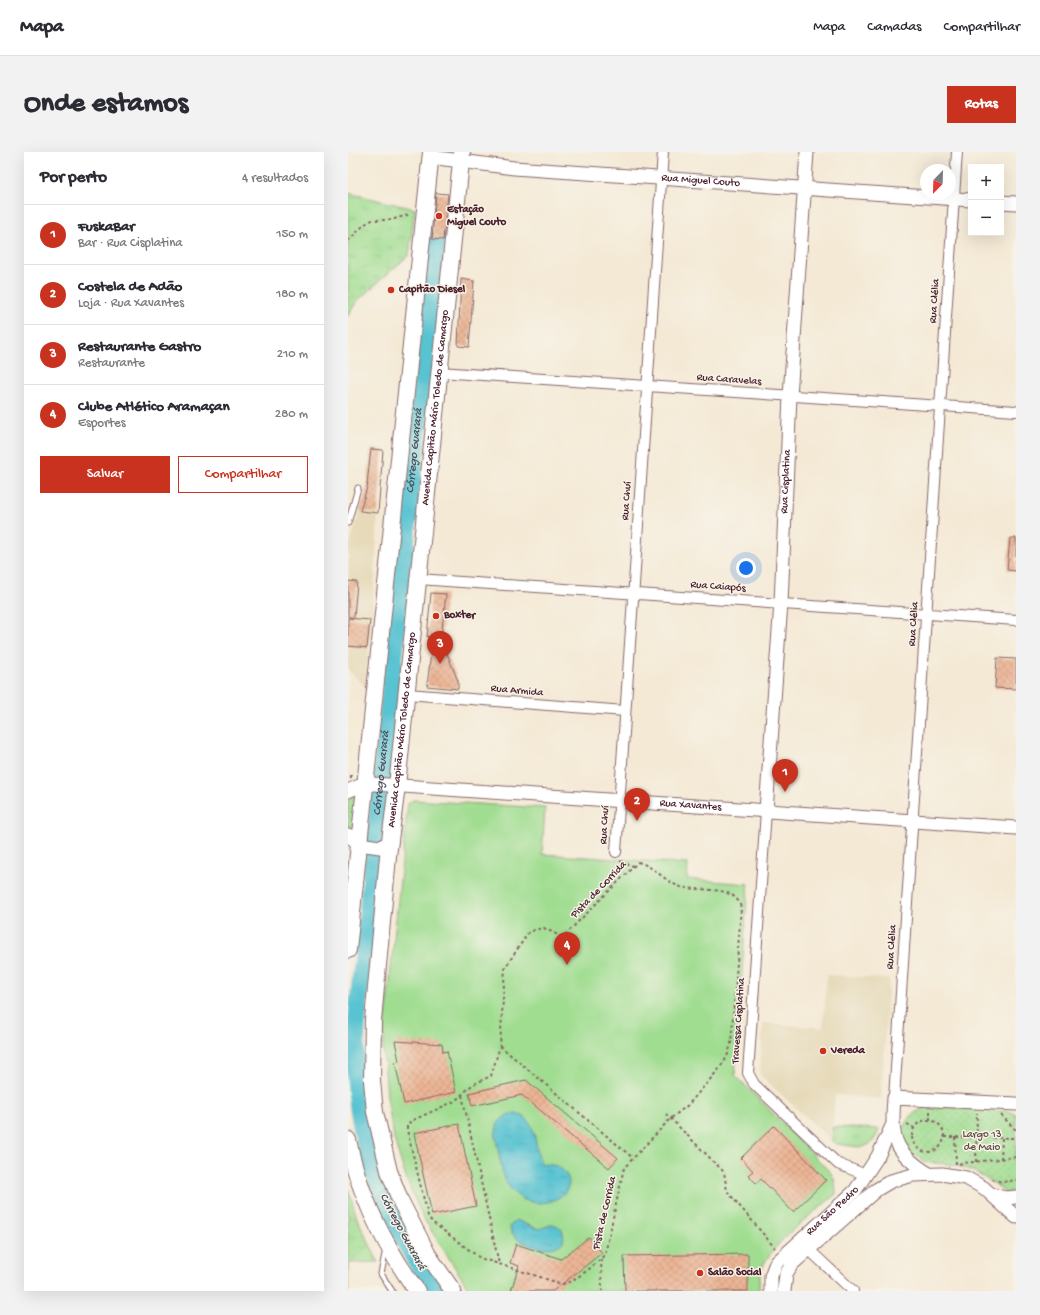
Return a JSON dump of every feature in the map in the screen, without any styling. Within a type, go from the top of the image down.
[{"type":"main road","name":"Avenida Capitão Mário Toledo de Camargo","points":[[428,154],[425,213],[381,784],[385,844],[372,1043],[372,1081],[375,1112],[389,1172],[400,1200],[428,1255],[453,1291]]},
{"type":"main road","name":"Avenida Capitão Mário Toledo de Camargo","points":[[348,950],[357,842],[381,784],[407,694],[461,157]]},
{"type":"main road","points":[[348,1140],[351,1155],[366,1201],[387,1246],[417,1291]]},
{"type":"street","name":"Rua Chuí","points":[[616,852],[663,152]]},
{"type":"street","name":"Rua Cisplatina","points":[[766,811],[781,603],[790,396],[807,152]]},
{"type":"street","name":"Rua Clélia","points":[[956,168],[957,152]]},
{"type":"street","name":"Rua Miguel Couto","points":[[428,154],[461,157],[514,168],[920,197]]},
{"type":"street","name":"Rua Miguel Couto","points":[[956,199],[968,200]]},
{"type":"street","name":"Rua Clélia","points":[[894,1098],[954,200]]},
{"type":"street","points":[[1004,202],[1016,203]]},
{"type":"street","name":"Rua Caravelas","points":[[439,372],[1016,412]]},
{"type":"street","name":"Rua Caiapós","points":[[418,579],[1016,620]]},
{"type":"street","name":"Rua Armida","points":[[407,694],[625,711]]},
{"type":"street","points":[[348,791],[381,784]]},
{"type":"street","name":"Rua Xavantes","points":[[381,784],[1016,828]]},
{"type":"street","name":"Travessa Cisplatina","points":[[766,811],[748,1073],[754,1084],[838,1164],[866,1175]]},
{"type":"street","points":[[357,842],[385,844]]},
{"type":"street","points":[[1016,1104],[894,1098],[892,1126],[902,1153],[908,1160],[929,1174],[966,1178],[976,1183],[992,1195],[1016,1217]]},
{"type":"street","name":"Rua São Pedro","points":[[784,1291],[787,1271],[804,1245],[849,1197],[866,1175],[892,1126]]},
{"type":"street","name":"Rua São Pedro","points":[[771,1291],[772,1272],[776,1263],[782,1257],[804,1245],[883,1185],[900,1178],[929,1174]]},
{"type":"street","points":[[992,1195],[1007,1198],[1016,1197]]},
{"type":"street","points":[[804,1245],[853,1291]]},
{"type":"lane","points":[[348,524],[358,488]]},
{"type":"lane","points":[[387,1246],[380,1274],[392,1291]]},
{"type":"path","points":[[348,241],[365,224],[372,220],[390,220],[408,215],[425,213]]},
{"type":"path","name":"Pista de Corrida","points":[[638,862],[669,882],[682,887],[730,893],[740,901],[741,908],[731,1044],[727,1057],[719,1069],[688,1105],[670,1119],[624,1168],[605,1254],[602,1259],[566,1284],[480,1258],[429,1219],[406,1130],[407,1125],[411,1121],[455,1102],[472,1085],[491,1076],[500,1046],[505,968],[528,933],[539,928],[544,928],[560,936],[564,936],[638,862]]},
{"type":"path","points":[[500,1046],[633,1158]]},
{"type":"path","points":[[462,1095],[499,1264]]},
{"type":"path","points":[[930,1108],[930,1120]]},
{"type":"path","points":[[976,1162],[977,1111]]},
{"type":"path","points":[[997,1112],[1016,1130]]},
{"type":"path","points":[[666,1114],[724,1172],[727,1191],[782,1257]]},
{"type":"path","points":[[930,1120],[939,1124],[944,1132],[942,1145],[934,1151],[921,1151],[913,1141],[914,1128],[921,1122],[930,1120]]},
{"type":"path","points":[[907,1124],[914,1128]]},
{"type":"path","points":[[944,1137],[1016,1138]]},
{"type":"path","points":[[955,1137],[956,1164],[1016,1158]]},
{"type":"path","points":[[1001,1159],[1002,1138]]},
{"type":"path","points":[[991,1179],[1002,1182],[1016,1180]]},
{"type":"path","points":[[602,1259],[602,1291]]},
{"type":"shaded area","points":[[360,511],[378,513],[375,576],[365,686],[348,670],[348,551]]},
{"type":"shaded area","name":"Vereda","points":[[827,975],[889,979],[881,1099],[835,1095],[832,1141],[760,1075],[763,1023],[823,1028]]},
{"type":"green space","points":[[348,193],[415,209],[409,255],[357,301],[348,316]]},
{"type":"green space","points":[[353,795],[357,796],[355,831],[348,830],[348,800]]},
{"type":"green space","points":[[413,800],[545,808],[542,854],[688,864],[687,879],[748,884],[735,1075],[830,1172],[835,1181],[836,1194],[789,1233],[773,1250],[761,1270],[759,1291],[470,1291],[422,1216],[405,1175],[394,1139],[387,1097],[383,1046],[408,803]]},
{"type":"green space","name":"Largo 13 de Maio","points":[[930,1106],[1008,1111],[1016,1114],[1016,1193],[1005,1192],[971,1170],[954,1165],[926,1162],[906,1151],[902,1138],[902,1132],[906,1122],[914,1113]]},
{"type":"green space","points":[[833,1127],[879,1129],[872,1142],[862,1147],[857,1147],[836,1144],[832,1141]]},
{"type":"green space","points":[[348,1188],[357,1218],[378,1262],[348,1263]]},
{"type":"water","points":[[510,1114],[519,1115],[526,1118],[530,1124],[541,1163],[559,1167],[568,1178],[568,1187],[563,1194],[554,1200],[543,1203],[530,1202],[518,1196],[508,1185],[501,1165],[496,1139],[496,1130],[499,1122],[505,1116]]},
{"type":"water","points":[[516,1220],[538,1229],[556,1225],[562,1230],[563,1239],[559,1245],[551,1248],[540,1248],[529,1245],[512,1234],[510,1226]]},
{"type":"building","name":"Estação Miguel Couto","points":[[436,193],[448,194],[443,240],[432,239]]},
{"type":"building","points":[[461,279],[474,281],[469,347],[458,346]]},
{"type":"building","points":[[371,449],[383,450],[378,513],[360,511],[368,484]]},
{"type":"building","points":[[1010,538],[1016,538],[1016,571],[1007,570]]},
{"type":"building","points":[[348,581],[357,582],[354,617],[348,617]]},
{"type":"building","points":[[431,593],[446,594],[441,638],[444,639],[444,646],[458,681],[458,689],[427,686],[433,637],[427,637]]},
{"type":"building","points":[[348,618],[370,620],[367,648],[348,646]]},
{"type":"building","points":[[997,658],[1016,659],[1016,689],[995,688]]},
{"type":"building","points":[[395,1041],[442,1044],[443,1052],[447,1051],[456,1092],[404,1104],[395,1062],[399,1061]]},
{"type":"building","points":[[526,1080],[618,1158],[609,1168],[522,1095],[472,1106],[469,1093]]},
{"type":"building","points":[[459,1124],[476,1206],[432,1215],[414,1133]]},
{"type":"building","points":[[774,1126],[826,1180],[793,1212],[761,1179],[756,1183],[748,1175],[753,1171],[741,1158]]},
{"type":"building","points":[[589,1237],[602,1253],[553,1291],[511,1291],[519,1266],[510,1263],[516,1244],[561,1259]]},
{"type":"building","name":"Salão Social","points":[[748,1254],[748,1291],[625,1291],[624,1256]]},
{"type":"waterway","name":"Córrego Guarará","points":[[436,1291],[405,1243],[381,1192],[371,1165],[359,1110],[355,1064],[356,1028],[437,239]]},
{"type":"place","name":"Estação Miguel Couto","points":[[439,216]]},
{"type":"place","name":"Capitão Diesel","points":[[391,290]]},
{"type":"place","name":"Boxter","points":[[436,616]]},
{"type":"place","name":"Restaurante Gastro","points":[[440,664]]},
{"type":"place","name":"FuskaBar","points":[[785,792]]},
{"type":"place","name":"Costela de Adão","points":[[637,821]]},
{"type":"place","name":"Clube Atlético Aramaçan","points":[[567,965]]},
{"type":"place","name":"Vereda","points":[[823,1051]]},
{"type":"place","name":"Salão Social","points":[[700,1273]]}]
